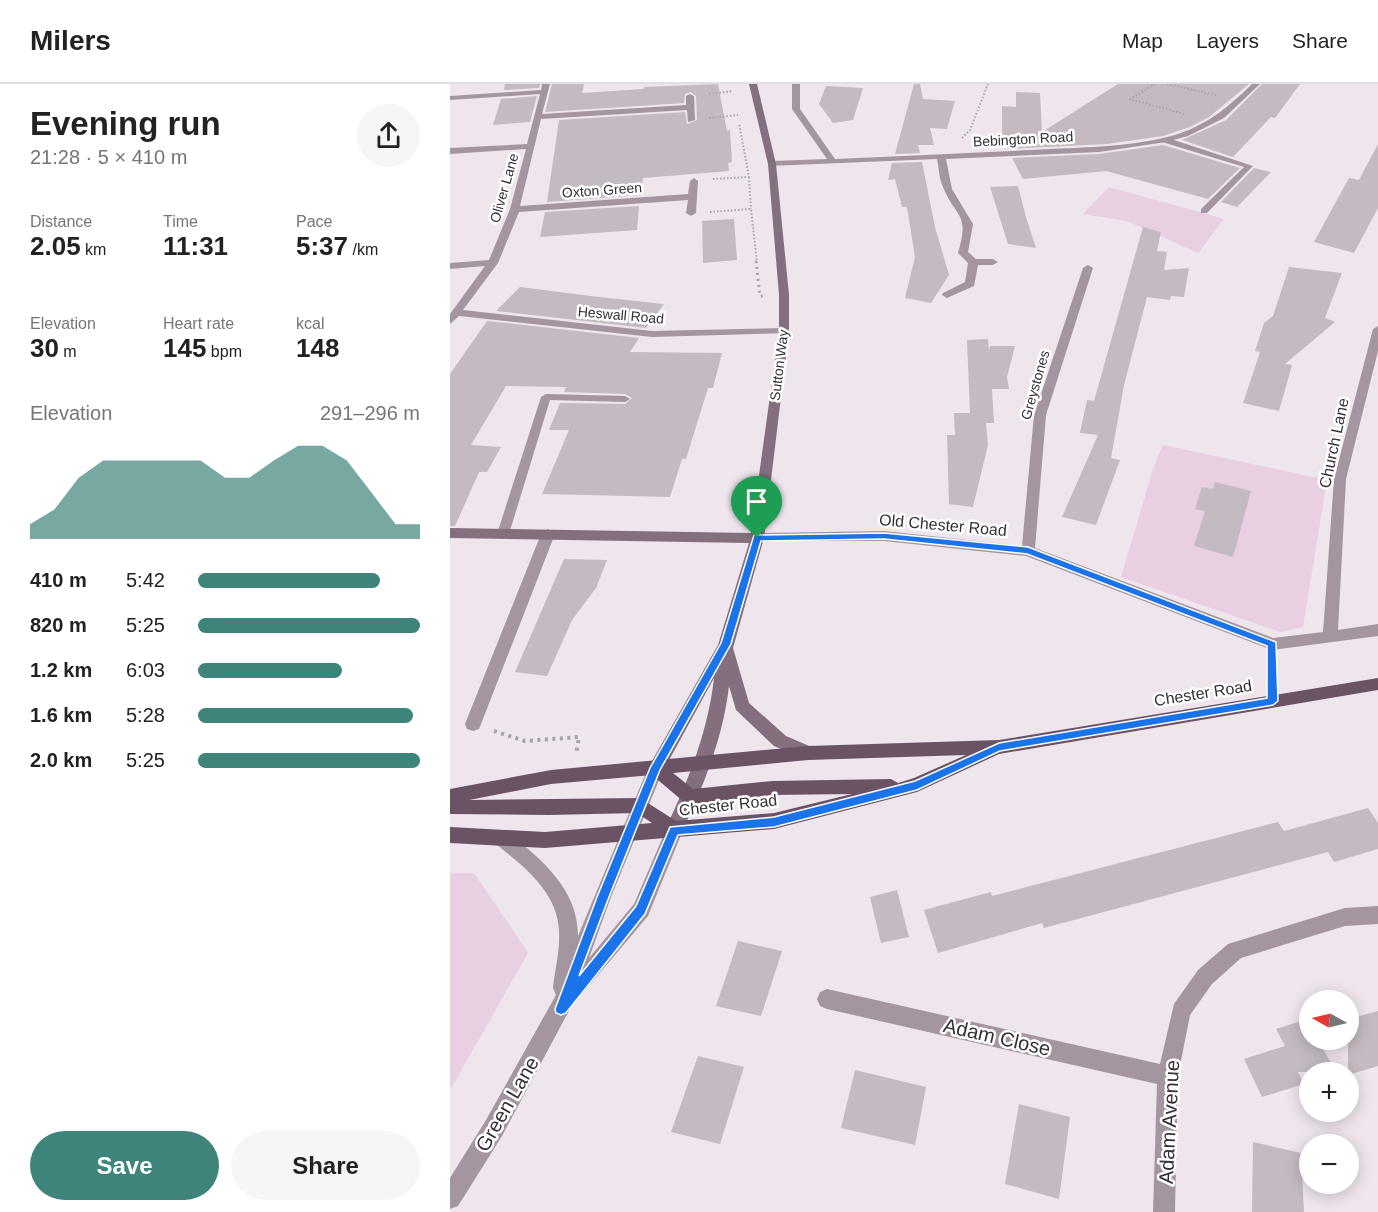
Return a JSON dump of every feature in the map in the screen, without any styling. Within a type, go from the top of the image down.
[{"type":"main road","name":"Sutton Way","points":[[674,830],[690,797],[718,712],[726,644],[757,538],[784,332],[784,295],[772,164],[753,84]]},
{"type":"main road","name":"Old Chester Road","points":[[450,533],[757,538]]},
{"type":"main road","name":"Sutton Way","points":[[656,768],[726,644]]},
{"type":"main road","points":[[726,644],[742,706],[780,741],[808,753]]},
{"type":"main road","name":"Chester Road","points":[[450,796],[572,775],[808,753],[999,747],[1378,684]]},
{"type":"main road","name":"Chester Road","points":[[450,835],[545,840],[774,822],[917,786],[999,747]]},
{"type":"main road","points":[[656,768],[690,797],[772,788],[917,786]]},
{"type":"main road","points":[[450,807],[548,808],[640,804],[674,830]]},
{"type":"street","points":[[796,84],[796,109],[832,160]]},
{"type":"street","name":"Bebington Road","points":[[772,164],[1099,149],[1165,140],[1189,134],[1213,122],[1242,100],[1256,84]]},
{"type":"street","points":[[450,98],[545,88]]},
{"type":"street","name":"Oliver Lane","points":[[453,317],[493,263],[515,209],[545,88]]},
{"type":"street","points":[[690,96],[691,120]]},
{"type":"street","points":[[539,117],[691,107]]},
{"type":"street","points":[[450,151],[529,146]]},
{"type":"street","points":[[941,156],[947,187],[967,213],[969,235],[963,253],[973,262],[993,262]]},
{"type":"street","points":[[691,213],[694,181]]},
{"type":"street","name":"Oxton Green","points":[[515,209],[691,197]]},
{"type":"street","points":[[947,295],[970,284],[973,262]]},
{"type":"street","points":[[450,266],[493,263]]},
{"type":"street","name":"Greystones","points":[[1028,550],[1040,415],[1088,268]]},
{"type":"street","name":"Heswall Road","points":[[453,317],[652,334],[784,332]]},
{"type":"street","name":"Church Lane","points":[[1330,636],[1340,479],[1378,329]]},
{"type":"street","points":[[473,724],[548,534]]},
{"type":"street","name":"Old Chester Road","points":[[757,538],[884,536],[1028,550],[1272,644],[1378,630]]},
{"type":"street","name":"Green Lane","points":[[450,1198],[494,1128],[561,1009],[628,834],[656,768]]},
{"type":"street","name":"Green Lane","points":[[561,1009],[641,910],[674,830]]},
{"type":"street","name":"Green Lane","points":[[502,838],[540,869],[563,903],[568,924],[561,1009]]},
{"type":"street","name":"Adam Avenue","points":[[1164,1212],[1168,1076],[1181,1011],[1205,977],[1235,951],[1345,917],[1378,915]]},
{"type":"street","name":"Adam Close","points":[[827,999],[1168,1076]]},
{"type":"lane","points":[[1165,140],[1249,166],[1204,211]]},
{"type":"lane","points":[[503,534],[546,397],[625,399]]},
{"type":"path","points":[[732,84],[733,91]]},
{"type":"path","points":[[941,156],[970,130],[988,84]]},
{"type":"path","points":[[1155,84],[1130,99],[1213,122]]},
{"type":"path","points":[[1167,84],[1242,100]]},
{"type":"path","points":[[691,120],[738,115],[749,177],[760,296],[784,295]]},
{"type":"path","points":[[694,181],[749,177]]},
{"type":"path","points":[[691,213],[752,209]]},
{"type":"path","points":[[473,724],[525,741],[579,736],[572,775]]},
{"type":"shaded area","points":[[1109,187],[1224,219],[1198,253],[1127,221],[1083,214]]},
{"type":"shaded area","points":[[1163,445],[1327,480],[1303,627],[1280,632],[1121,577],[1154,466]]},
{"type":"shaded area","points":[[450,873],[474,873],[528,953],[450,1090]]},
{"type":"building","points":[[505,84],[540,84],[539,88],[504,90]]},
{"type":"building","points":[[552,84],[584,84],[582,93],[643,89],[644,87],[718,84],[727,131],[730,130],[732,162],[728,163],[729,171],[643,178],[641,195],[547,202],[559,120],[543,121],[685,112],[687,124],[697,120],[696,96],[691,92],[685,94],[684,103],[545,112]]},
{"type":"building","points":[[914,84],[920,84],[923,99],[955,101],[947,129],[930,128],[934,145],[918,145],[920,153],[895,154]]},
{"type":"building","points":[[1118,84],[1249,84],[1209,117],[1190,127],[1163,136],[1107,144],[1008,149],[1002,133],[1002,106],[1016,107],[1016,92],[1040,93],[1042,132]]},
{"type":"building","points":[[1262,84],[1300,84],[1275,118],[1271,117],[1233,157],[1182,140],[1226,120]]},
{"type":"building","points":[[826,86],[863,88],[853,120],[833,123],[819,104]]},
{"type":"building","points":[[537,96],[530,122],[493,125],[501,99]]},
{"type":"building","points":[[1378,144],[1378,208],[1354,253],[1314,242],[1349,178],[1359,180]]},
{"type":"building","points":[[1163,145],[1240,168],[1208,199],[1106,171],[1023,179],[1012,158],[1099,154]]},
{"type":"building","points":[[922,162],[935,227],[949,275],[931,303],[905,298],[915,257],[907,207],[902,207],[895,179],[888,180],[892,163]]},
{"type":"building","points":[[1254,168],[1271,172],[1237,207],[1221,202]]},
{"type":"building","points":[[1018,186],[1036,248],[1008,244],[990,187]]},
{"type":"building","points":[[639,206],[637,230],[540,237],[545,212]]},
{"type":"building","points":[[734,219],[737,260],[703,263],[702,221]]},
{"type":"building","points":[[1143,227],[1161,232],[1157,251],[1167,252],[1164,270],[1189,268],[1184,297],[1171,296],[1170,300],[1147,297],[1124,385],[1111,458],[1120,460],[1096,525],[1062,517],[1098,435],[1080,433],[1087,400],[1094,401]]},
{"type":"building","points":[[1289,267],[1342,273],[1325,318],[1335,322],[1285,364],[1292,365],[1279,411],[1243,403],[1260,352],[1255,351],[1264,323],[1273,316]]},
{"type":"building","points":[[520,287],[664,304],[646,328],[496,311]]},
{"type":"building","points":[[487,321],[639,338],[630,352],[722,353],[713,388],[708,388],[686,459],[682,459],[670,497],[542,494],[569,430],[549,430],[560,403],[625,404],[632,398],[625,394],[564,392],[566,387],[506,386],[471,445],[501,447],[487,472],[479,472],[455,526],[450,526],[450,374]]},
{"type":"building","points":[[988,339],[989,351],[990,346],[1015,346],[1007,377],[1009,389],[992,389],[994,423],[986,423],[988,445],[973,507],[949,504],[947,435],[955,435],[954,413],[970,413],[967,340]]},
{"type":"building","points":[[1215,482],[1251,491],[1233,557],[1194,546],[1205,511],[1195,509],[1202,487],[1213,489]]},
{"type":"building","points":[[564,559],[607,560],[596,588],[572,620],[547,676],[515,672]]},
{"type":"building","points":[[1368,808],[1378,823],[1378,849],[1334,862],[1328,852],[1044,928],[1042,923],[938,953],[924,910],[991,892],[992,896],[1278,822],[1284,831]]},
{"type":"building","points":[[897,890],[909,937],[881,943],[870,897]]},
{"type":"building","points":[[738,941],[782,951],[761,1016],[716,1006]]},
{"type":"building","points":[[1378,1011],[1378,1066],[1359,1072],[1359,1062],[1348,1062],[1348,1050],[1359,1050],[1359,1016]]},
{"type":"building","points":[[1299,1022],[1299,1050],[1324,1050],[1330,1062],[1299,1062],[1299,1086],[1262,1097],[1244,1059],[1285,1046],[1276,1029]]},
{"type":"building","points":[[698,1056],[744,1067],[720,1144],[671,1132]]},
{"type":"building","points":[[855,1070],[926,1087],[915,1145],[841,1128]]},
{"type":"building","points":[[1019,1104],[1070,1117],[1059,1199],[1005,1184]]},
{"type":"building","points":[[1253,1142],[1299,1153],[1299,1194],[1303,1194],[1304,1212],[1252,1212]]},
{"type":"route","points":[[884,536],[1028,550],[1272,644],[1273,701],[999,747],[917,786],[774,822],[674,830],[641,910],[561,1009],[603,897],[656,768],[683,716],[726,644],[757,538],[884,536]]}]
